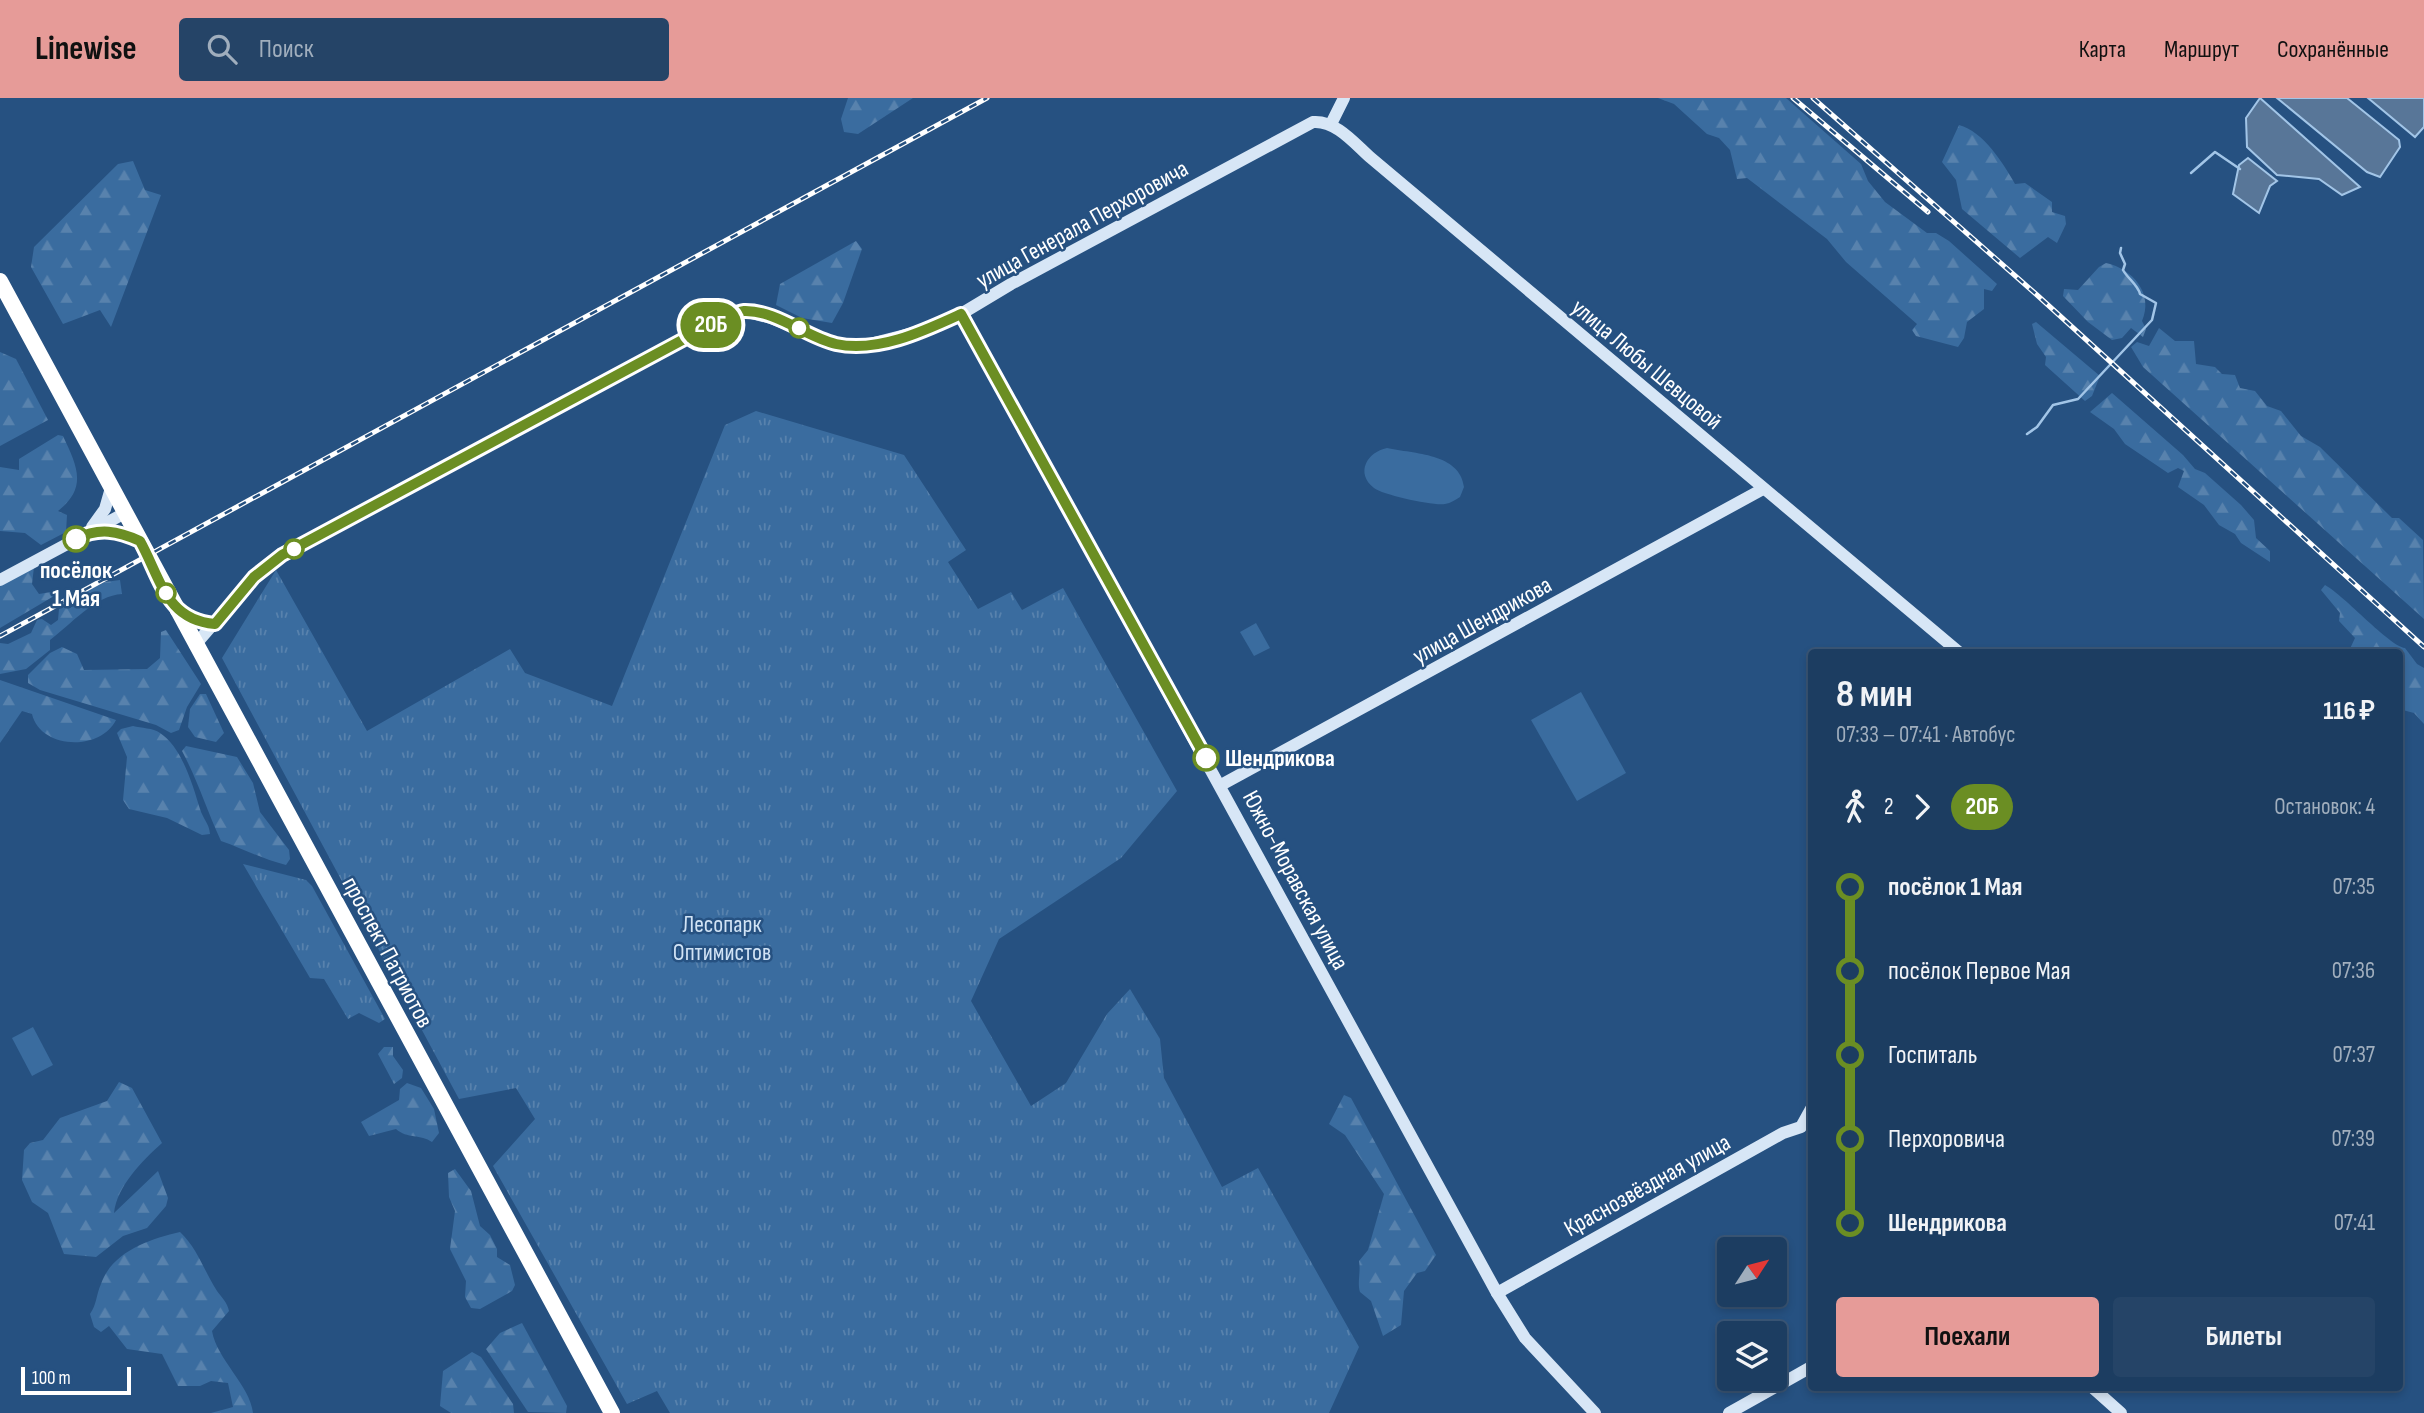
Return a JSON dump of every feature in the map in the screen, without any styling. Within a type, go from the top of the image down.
[{"type":"highway","name":"проспект Патриотов","points":[[0,281],[176,611],[612,1413]]},
{"type":"street","points":[[1331,124],[1344,98]]},
{"type":"street","name":"улица Генерала Перхоровича","points":[[195,645],[254,577],[282,555],[714,323],[744,311],[771,318],[836,344],[866,345],[925,330],[961,314],[1023,277],[1313,122],[1331,124]]},
{"type":"street","name":"улица Любы Шевцовой","points":[[1331,124],[1955,649]]},
{"type":"street","name":"Южно-Моравская улица","points":[[961,314],[1497,1293],[1525,1338],[1595,1413]]},
{"type":"street","points":[[87,533],[102,516],[111,488]]},
{"type":"street","name":"улица Шендрикова","points":[[1221,785],[1763,489]]},
{"type":"street","points":[[0,580],[125,513]]},
{"type":"street","points":[[87,533],[111,531],[140,541]]},
{"type":"street","points":[[176,611],[195,620],[215,624]]},
{"type":"street","name":"Краснозвёздная улица","points":[[1497,1293],[1783,1133],[1806,1131]]},
{"type":"street","points":[[1729,1413],[1808,1369]]},
{"type":"street","points":[[2096,1391],[2121,1413]]},
{"type":"green space","points":[[848,98],[913,98],[858,134],[844,132],[841,119]]},
{"type":"green space","points":[[1658,98],[1786,98],[1861,164],[1868,181],[1885,202],[1927,233],[1936,233],[1949,241],[1997,284],[1992,291],[1984,289],[1984,309],[1967,322],[1964,338],[1958,347],[1916,336],[1912,330],[1917,324],[1846,262],[1827,239],[1747,178],[1737,179],[1730,150],[1719,138],[1707,134],[1674,104]]},
{"type":"green space","points":[[1959,125],[1968,128],[1984,141],[1999,158],[2015,184],[2025,183],[2052,202],[2052,212],[2065,216],[2066,224],[2057,243],[2048,237],[2020,258],[1962,209],[1956,180],[1942,162]]},
{"type":"green space","points":[[133,161],[145,190],[161,195],[111,327],[100,310],[63,324],[31,267],[34,247],[118,164]]},
{"type":"green space","points":[[856,241],[862,249],[843,303],[832,323],[802,318],[776,305],[780,284]]},
{"type":"green space","points":[[2106,263],[2125,271],[2139,284],[2143,292],[2145,311],[2142,321],[2146,329],[2143,337],[2131,328],[2122,338],[2112,340],[2088,322],[2063,296],[2064,289],[2078,290]]},
{"type":"green space","points":[[2036,322],[2100,376],[2092,396],[2085,401],[2045,365],[2046,357],[2037,344],[2032,324]]},
{"type":"green space","points":[[2159,328],[2175,341],[2194,341],[2196,364],[2215,367],[2222,374],[2235,375],[2240,388],[2255,391],[2267,406],[2281,411],[2301,436],[2320,447],[2392,518],[2399,518],[2423,540],[2424,619],[2143,367],[2131,347],[2137,342],[2149,346]]},
{"type":"green space","points":[[0,352],[16,359],[48,420],[0,446]]},
{"type":"green space","points":[[2112,393],[2183,455],[2195,469],[2205,473],[2241,505],[2254,520],[2256,538],[2270,551],[2270,562],[2241,543],[2235,534],[2219,525],[2204,505],[2178,487],[2184,471],[2178,468],[2168,473],[2125,444],[2114,429],[2090,412]]},
{"type":"green space","name":"Лесопарк Оптимистов","points":[[756,411],[904,455],[966,550],[948,562],[978,609],[1011,592],[1022,610],[1063,588],[1177,791],[1121,858],[999,939],[971,1001],[1031,1106],[1066,1083],[1107,1014],[1130,989],[1160,1039],[1164,1078],[1222,1187],[1258,1168],[1359,1347],[1329,1413],[670,1413],[657,1391],[627,1404],[493,1166],[535,1119],[516,1088],[459,1099],[222,658],[276,570],[367,731],[510,649],[525,673],[612,706],[725,425]]},
{"type":"green space","points":[[58,435],[63,436],[77,476],[73,493],[58,511],[67,515],[66,532],[41,545],[25,533],[0,531],[0,467],[19,470],[19,459]]},
{"type":"green space","points":[[1387,448],[1434,457],[1454,467],[1461,476],[1464,487],[1460,497],[1445,504],[1430,503],[1397,497],[1374,488],[1368,482],[1364,470],[1369,458]]},
{"type":"green space","points":[[34,567],[32,584],[39,594],[51,592],[54,596],[0,628],[0,586]]},
{"type":"green space","points":[[120,580],[122,594],[103,600],[84,612],[50,640],[50,650],[26,669],[0,674],[0,643],[8,644],[31,633],[37,620],[42,619],[51,625],[58,620],[59,609],[62,607],[70,608],[85,598],[87,591],[105,582]]},
{"type":"green space","points":[[2325,585],[2334,591],[2389,639],[2405,648],[2417,664],[2424,668],[2424,724],[2414,713],[2403,710],[2403,649],[2350,649],[2355,638],[2339,621],[2340,613],[2321,590]]},
{"type":"green space","points":[[1256,623],[1270,648],[1254,656],[1240,632]]},
{"type":"green space","points":[[166,630],[201,684],[187,707],[179,730],[171,733],[156,725],[40,690],[28,683],[28,675],[50,653],[62,647],[77,654],[84,670],[147,669],[160,658],[161,632]]},
{"type":"green space","points":[[0,680],[116,720],[108,730],[97,737],[71,742],[46,734],[37,726],[32,714],[22,711],[0,743]]},
{"type":"green space","points":[[1581,692],[1626,773],[1577,801],[1531,720]]},
{"type":"green space","points":[[200,694],[206,694],[224,733],[216,742],[195,737],[188,727],[190,709]]},
{"type":"green space","points":[[133,726],[157,731],[175,748],[186,768],[210,834],[202,835],[167,818],[129,809],[123,800],[127,757],[117,733]]},
{"type":"green space","points":[[186,746],[237,757],[253,783],[260,812],[289,850],[290,859],[286,865],[221,841],[182,751]]},
{"type":"green space","points":[[243,864],[306,880],[312,886],[385,1019],[379,1023],[359,1013],[348,1019],[324,979],[310,978]]},
{"type":"green space","points":[[33,1027],[53,1065],[32,1076],[12,1038]]},
{"type":"green space","points":[[384,1047],[393,1047],[393,1056],[403,1070],[402,1078],[394,1084],[378,1054]]},
{"type":"green space","points":[[119,1082],[132,1088],[162,1143],[125,1184],[114,1213],[158,1171],[168,1198],[166,1206],[147,1228],[123,1236],[96,1257],[64,1254],[48,1213],[32,1202],[22,1180],[24,1150],[30,1143],[43,1140],[60,1118],[107,1101]]},
{"type":"green space","points":[[407,1083],[421,1088],[434,1109],[439,1133],[432,1142],[396,1129],[369,1136],[361,1122],[399,1100],[400,1089]]},
{"type":"green space","points":[[1344,1095],[1351,1098],[1436,1255],[1425,1271],[1417,1273],[1404,1291],[1401,1325],[1383,1336],[1371,1301],[1360,1292],[1359,1261],[1368,1250],[1384,1194],[1345,1135],[1329,1124]]},
{"type":"green space","points":[[455,1169],[471,1191],[480,1226],[490,1235],[497,1249],[497,1257],[510,1265],[515,1285],[512,1291],[480,1309],[471,1308],[465,1297],[466,1281],[450,1249],[455,1211],[449,1197],[448,1173]]},
{"type":"green space","points":[[180,1232],[226,1303],[229,1311],[212,1331],[220,1352],[246,1392],[253,1413],[211,1413],[233,1407],[228,1383],[211,1381],[200,1386],[178,1386],[162,1354],[127,1349],[109,1326],[101,1332],[94,1327],[90,1314],[106,1273],[114,1263],[144,1243]]},
{"type":"green space","points":[[522,1323],[567,1406],[566,1413],[528,1412],[486,1349],[500,1333]]},
{"type":"green space","points":[[472,1352],[481,1357],[513,1404],[514,1413],[451,1413],[440,1406],[443,1371]]},
{"type":"shaded area","points":[[2260,98],[2360,187],[2342,195],[2319,179],[2277,175],[2247,147],[2246,118]]},
{"type":"shaded area","points":[[2277,98],[2347,98],[2399,140],[2400,147],[2380,177],[2367,172]]},
{"type":"shaded area","points":[[2368,98],[2424,98],[2424,127],[2415,137]]},
{"type":"shaded area","points":[[2248,158],[2277,181],[2270,186],[2259,213],[2233,194],[2239,165]]},
{"type":"waterway","points":[[2191,173],[2215,152],[2240,169]]},
{"type":"waterway","points":[[2027,434],[2037,427],[2053,405],[2078,399],[2152,320],[2156,303],[2140,294],[2123,270],[2125,264],[2120,253],[2121,248]]},
{"type":"railway","points":[[0,636],[987,98]]},
{"type":"railway","points":[[1793,98],[1928,212]]},
{"type":"railway","points":[[1813,98],[2037,295],[2424,647]]},
{"type":"bus line","name":"20Б","points":[[76,539],[87,533],[111,531],[140,541],[176,611],[195,620],[215,624],[254,577],[282,555],[714,323],[744,311],[799,328],[836,344],[866,345],[925,330],[961,314],[1206,758]]},
{"type":"place","name":"посёлок 1 Мая","points":[[76,539]]},
{"type":"place","name":"Шендрикова","points":[[1206,758]]}]
